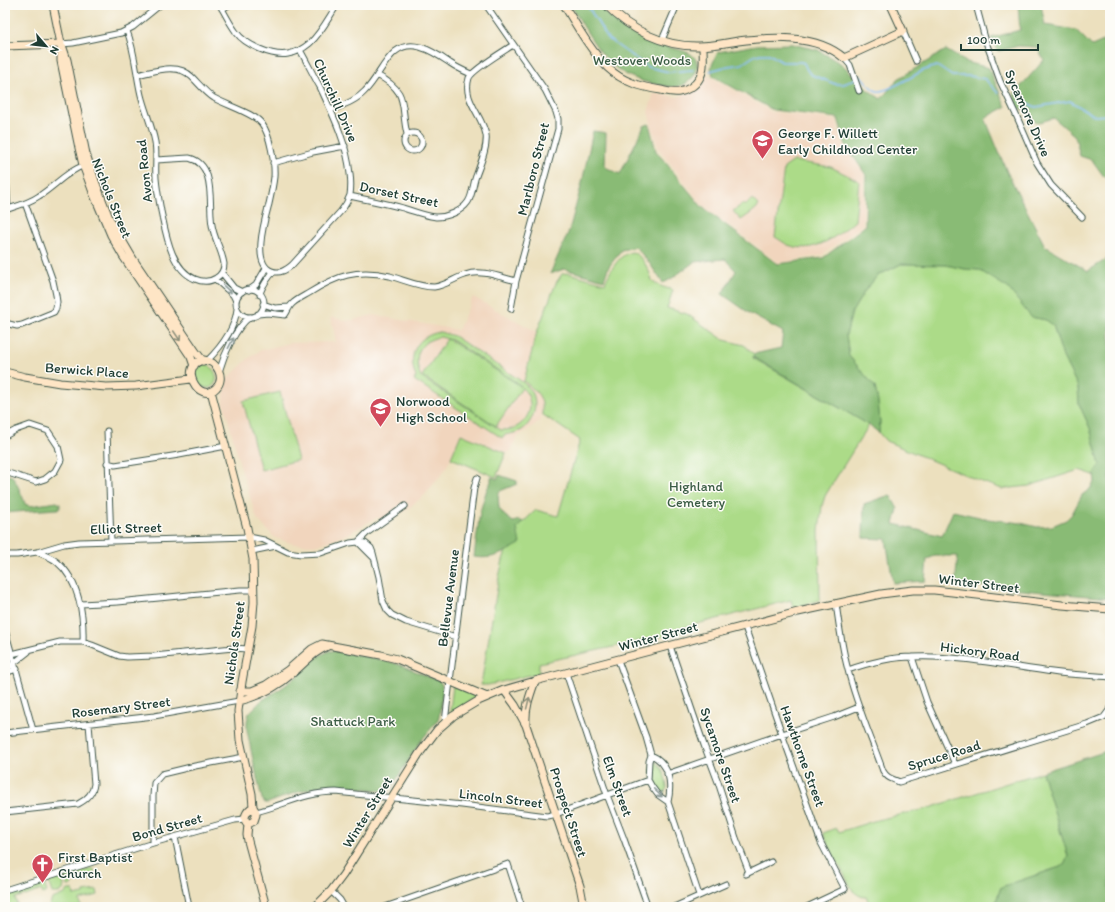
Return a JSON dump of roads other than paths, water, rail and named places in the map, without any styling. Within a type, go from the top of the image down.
[{"type":"street","name":"Nichols Street","points":[[53,5],[61,44],[61,61],[94,195],[120,251],[137,271],[196,352],[205,360]]},
{"type":"street","points":[[5,46],[73,43],[115,35],[127,31],[160,5]]},
{"type":"street","points":[[221,7],[229,5]]},
{"type":"street","points":[[300,50],[314,38],[337,5]]},
{"type":"street","name":"Marlboro Street","points":[[486,5],[545,90],[558,119],[558,129],[516,281],[512,309]]},
{"type":"street","points":[[564,5],[588,43],[604,64],[617,75],[636,85],[675,92],[682,92],[690,88],[696,83],[701,75],[703,46]]},
{"type":"street","points":[[606,5],[632,27],[662,40],[687,46],[703,46],[760,39],[784,38],[822,45],[832,49],[844,58],[850,65],[858,88]]},
{"type":"street","points":[[662,40],[677,5]]},
{"type":"street","points":[[891,5],[916,61]]},
{"type":"street","name":"Sycamore Drive","points":[[976,5],[986,42],[1000,81],[1037,163],[1051,185],[1082,217]]},
{"type":"street","name":"Churchill Drive","points":[[221,7],[236,32],[251,46],[281,54],[293,53],[300,50],[331,110],[345,146],[350,173],[350,196]]},
{"type":"street","name":"Avon Road","points":[[127,31],[131,40],[142,98],[153,136],[156,160],[156,178],[167,241],[183,271],[191,277],[203,281],[216,279]]},
{"type":"street","points":[[844,58],[903,31]]},
{"type":"street","points":[[331,110],[360,96],[371,86],[388,58],[399,49],[406,46],[420,47],[433,51],[471,74],[513,45]]},
{"type":"street","points":[[137,75],[170,68],[184,71],[189,74],[213,98],[258,119],[262,123],[274,163],[273,184],[263,226],[261,243],[262,258],[270,270]]},
{"type":"street","name":"Dorset Street","points":[[350,196],[435,217],[450,215],[462,208],[468,201],[486,142],[486,134],[470,101],[468,93],[468,84],[471,74]]},
{"type":"street","points":[[377,75],[392,84],[400,94],[407,134]]},
{"type":"street","points":[[274,163],[313,152],[345,146]]},
{"type":"street","points":[[5,159],[6,210],[38,198],[72,170],[86,164]]},
{"type":"street","points":[[156,160],[194,159],[199,162],[207,174],[211,198],[212,228],[224,259],[222,273],[216,279],[233,295],[236,300],[237,309],[235,320],[230,331],[218,348],[205,360],[198,362],[194,366],[192,372],[191,379],[195,385],[204,392],[212,392],[219,384],[219,372],[215,365],[205,360]]},
{"type":"street","points":[[270,270],[283,271],[292,265],[347,204],[350,196]]},
{"type":"street","points":[[5,323],[17,326],[22,325],[54,312],[56,308],[56,295],[53,281],[25,203]]},
{"type":"street","points":[[236,300],[242,292],[249,290],[256,285],[270,270]]},
{"type":"street","points":[[260,295],[270,270]]},
{"type":"street","name":"Nichols Street","points":[[137,271],[191,357],[194,366]]},
{"type":"street","points":[[219,372],[225,356],[244,321],[258,314],[268,313],[284,315],[295,301],[322,285],[342,276],[358,273],[376,273],[422,286],[434,287],[440,286],[473,272],[480,272],[516,281]]},
{"type":"street","points":[[222,273],[234,288],[242,292]]},
{"type":"street","points":[[249,290],[256,291],[263,301],[262,310],[258,314]]},
{"type":"street","points":[[263,304],[275,308],[289,307]]},
{"type":"street","points":[[237,309],[242,315],[250,317]]},
{"type":"street","name":"Berwick Place","points":[[5,372],[60,383],[106,387],[136,386],[191,379]]},
{"type":"street","name":"Nichols Street","points":[[212,392],[249,537],[254,567],[252,626],[239,702],[239,730],[254,809]]},
{"type":"street","points":[[5,436],[30,425],[48,431],[58,446],[61,460],[55,471],[45,479],[36,482],[5,472]]},
{"type":"street","points":[[107,431],[111,541]]},
{"type":"street","points":[[107,463],[115,465],[226,446]]},
{"type":"street","name":"Bellevue Avenue","points":[[445,722],[474,488],[477,478]]},
{"type":"street","points":[[405,506],[367,533],[358,542],[374,558],[383,601],[387,610],[392,615],[406,622],[456,637]]},
{"type":"street","name":"Elliot Street","points":[[5,556],[37,552],[64,544],[79,542],[249,537],[264,540],[294,553],[308,554],[321,553],[350,543],[358,542]]},
{"type":"street","points":[[252,551],[276,546]]},
{"type":"street","points":[[37,552],[58,563],[70,580],[81,604],[83,642]]},
{"type":"street","points":[[81,604],[254,590]]},
{"type":"street","name":"Winter Street","points":[[315,907],[331,891],[343,875],[432,735],[445,722],[469,705],[487,696],[535,681],[798,612],[880,594],[913,590],[934,590],[1062,606],[1110,609]]},
{"type":"street","name":"Spruce Road","points":[[836,603],[839,628],[848,670],[859,707],[883,771],[890,779],[899,782],[1087,724],[1104,717],[1110,709]]},
{"type":"street","name":"Hawthorne Street","points":[[745,627],[821,843],[844,889],[806,907]]},
{"type":"street","points":[[5,630],[34,730]]},
{"type":"street","points":[[12,654],[60,642],[83,642],[92,644],[119,656],[127,657],[154,656],[233,648],[248,649]]},
{"type":"street","points":[[240,692],[252,691],[266,686],[318,651],[327,646],[332,646],[397,659],[487,696]]},
{"type":"street","name":"Sycamore Street","points":[[670,646],[748,873],[771,862]]},
{"type":"street","points":[[5,670],[33,649]]},
{"type":"street","points":[[912,657],[927,702],[955,764]]},
{"type":"street","name":"Hickory Road","points":[[848,670],[865,664],[912,657],[938,657],[1054,672],[1110,677]]},
{"type":"street","points":[[618,660],[651,755],[648,761],[648,780],[658,794],[668,802]]},
{"type":"street","points":[[239,702],[270,690],[285,679],[301,662]]},
{"type":"street","points":[[5,673],[17,669]]},
{"type":"street","name":"Elm Street","points":[[566,673],[607,795],[648,907]]},
{"type":"street","name":"Prospect Street","points":[[526,725],[526,710],[535,681]]},
{"type":"street","name":"Prospect Street","points":[[504,690],[516,705],[526,725],[580,886],[584,907]]},
{"type":"street","name":"Rosemary Street","points":[[5,733],[154,716],[239,702]]},
{"type":"street","points":[[667,774],[834,717],[859,707]]},
{"type":"street","points":[[5,812],[78,804],[83,802],[91,794],[94,789],[94,784],[89,724]]},
{"type":"street","points":[[651,755],[658,758],[667,774],[670,784],[668,802],[699,895]]},
{"type":"street","points":[[153,843],[154,783],[162,774],[244,757]]},
{"type":"street","name":"Lincoln Street","points":[[392,797],[551,815],[648,780]]},
{"type":"street","points":[[266,907],[248,841],[247,822],[245,817],[248,810],[317,793],[344,792],[392,797]]},
{"type":"street","name":"Bond Street","points":[[5,890],[153,843],[235,820],[247,822]]},
{"type":"street","points":[[175,837],[189,907]]},
{"type":"street","points":[[385,907],[508,864],[522,907]]},
{"type":"street","points":[[674,907],[726,884]]},
{"type":"street","points":[[331,891],[340,900],[344,907]]},
{"type":"waterway","points":[[587,5],[608,39],[648,67],[669,72],[693,70]]},
{"type":"waterway","points":[[710,71],[742,64],[760,54],[769,54],[782,62],[804,63],[807,70],[812,75],[835,84],[844,84],[861,76],[873,89],[881,91],[900,84],[922,71],[937,66],[952,76],[970,76],[985,79],[998,93]]},
{"type":"waterway","points":[[1021,101],[1036,107],[1070,101],[1095,116],[1110,115]]},
{"type":"place","name":"George F. Willett Early Childhood Center","points":[[762,160]]},
{"type":"place","name":"Norwood High School","points":[[380,428]]},
{"type":"place","name":"First Baptist Church","points":[[42,884]]},
{"type":"park label","name":"Westover Woods","points":[[642,60]]},
{"type":"park label","name":"Highland Cemetery","points":[[696,494]]},
{"type":"park label","name":"Shattuck Park","points":[[353,721]]}]
